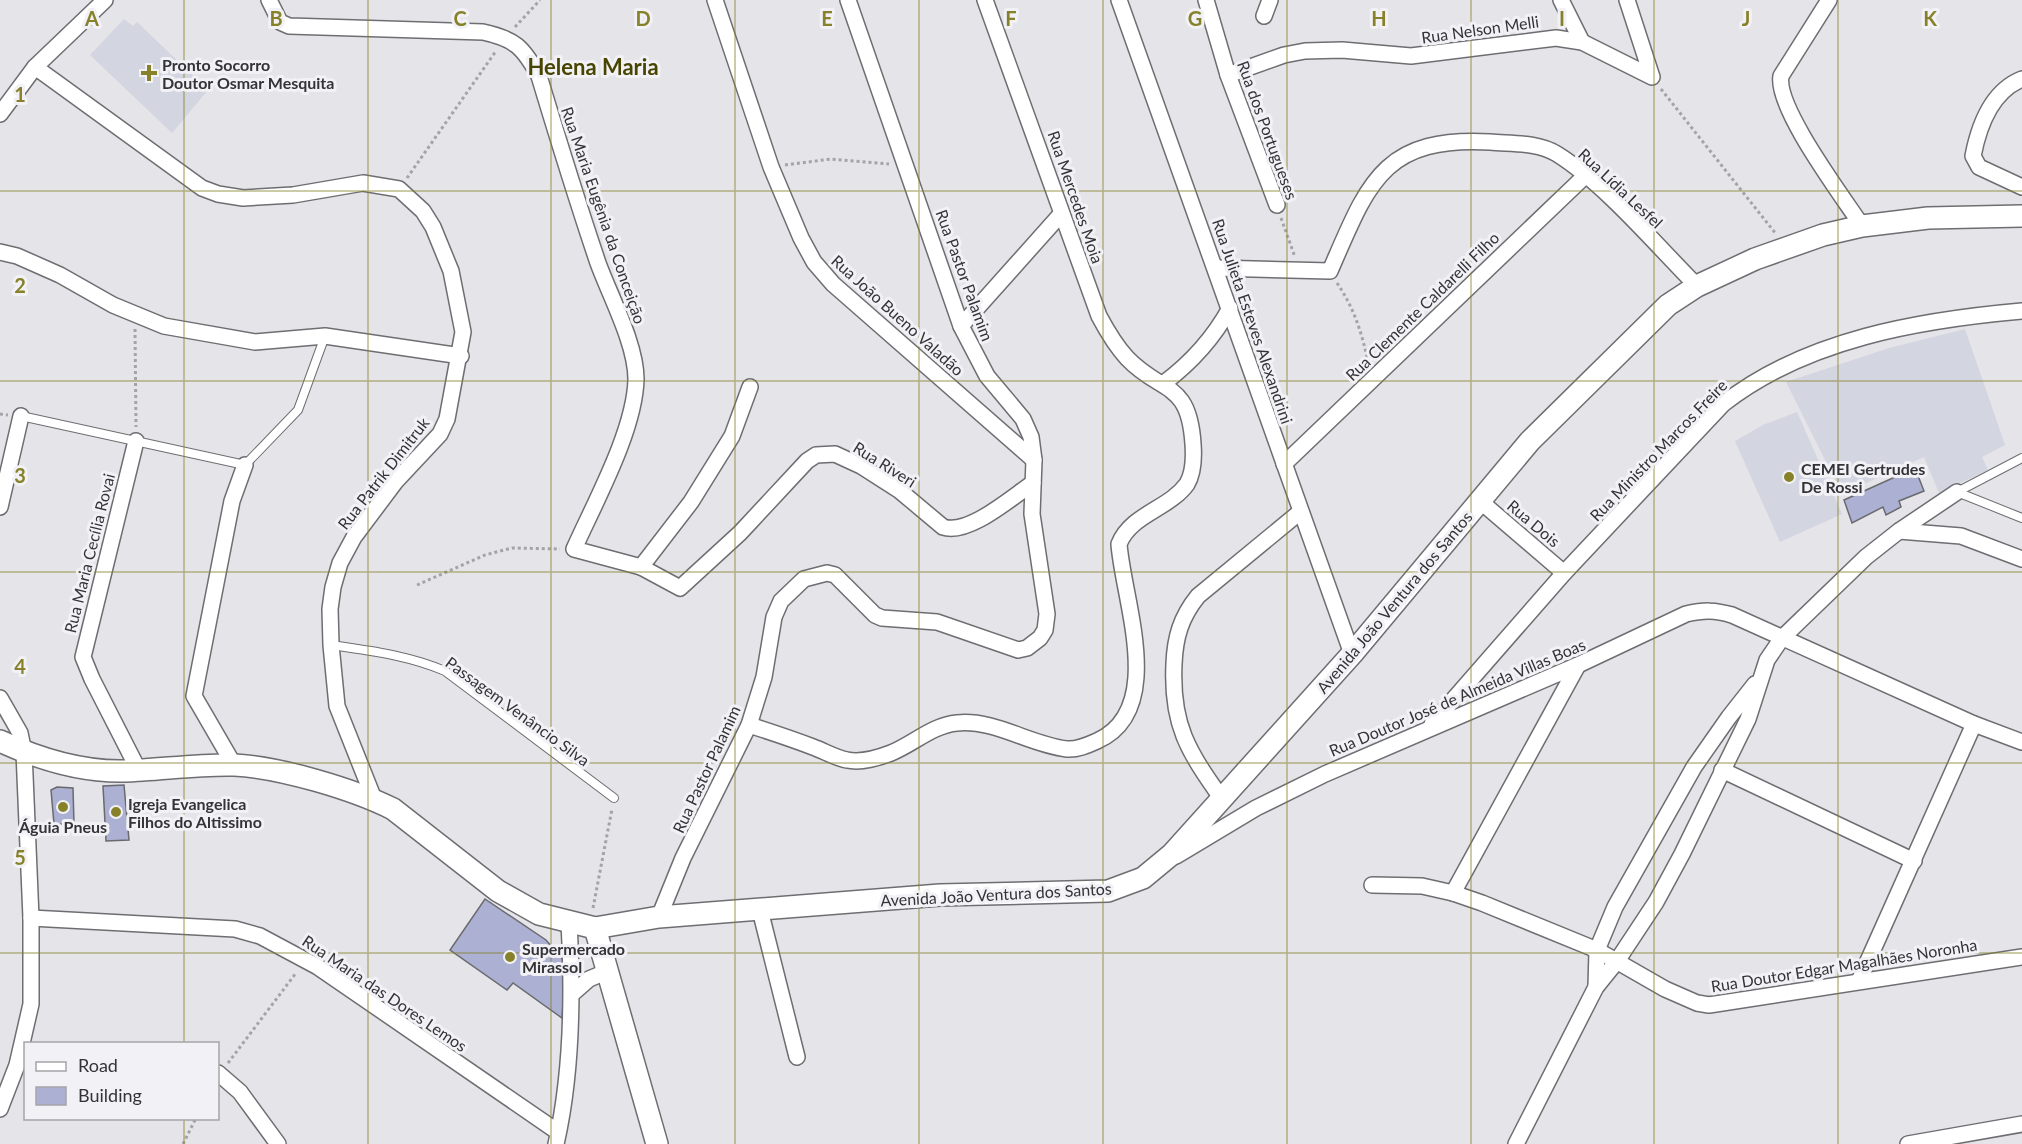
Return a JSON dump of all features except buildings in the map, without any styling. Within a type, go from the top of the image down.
[{"type":"main road","name":"Avenida João Ventura dos Santos","points":[[0,741],[56,763],[83,768],[124,771],[234,765],[262,769],[374,799],[393,808],[498,891],[539,914],[584,926],[659,917],[940,895],[1108,891],[1135,882],[1156,869],[1222,800],[1352,654],[1530,441],[1668,305],[1697,286],[1787,247],[1862,226],[1928,218],[2022,216]]},
{"type":"main road","points":[[584,926],[606,972],[657,1144]]},
{"type":"street","points":[[0,114],[5,99],[105,0]]},
{"type":"street","points":[[268,0],[280,22],[289,26],[483,32],[505,37]]},
{"type":"street","name":"Rua João Bueno Valadão","points":[[715,0],[771,167],[801,238],[822,272],[1034,460]]},
{"type":"street","name":"Rua Pastor Palamim","points":[[659,917],[683,858],[749,724],[764,677],[774,617],[781,601],[804,579],[819,573],[835,575],[875,615],[882,618],[937,622],[1018,650],[1034,645],[1045,630],[1047,614],[1035,547],[1034,460],[1028,428],[987,376],[961,326],[908,166],[848,0]]},
{"type":"street","name":"Rua Mercedes Moia","points":[[749,724],[847,760],[885,755],[939,727],[957,723],[990,726],[1029,741],[1069,749],[1087,746],[1107,737],[1121,723],[1130,707],[1136,687],[1132,625],[1119,544],[1129,528],[1178,494],[1189,481],[1192,471],[1192,423],[1177,394],[1128,359],[1113,341],[1099,316],[985,0]]},
{"type":"street","name":"Rua Julieta Esteves Alexandrini","points":[[1119,0],[1352,654]]},
{"type":"street","name":"Rua dos Portugueses","points":[[1206,0],[1228,75],[1277,205]]},
{"type":"street","points":[[1264,16],[1270,0]]},
{"type":"street","points":[[1561,0],[1582,42]]},
{"type":"street","points":[[1627,0],[1652,77]]},
{"type":"street","points":[[1829,0],[1781,76],[1779,85],[1799,130],[1862,226]]},
{"type":"street","name":"Rua Maria Eugênia da Conceição","points":[[505,37],[518,45],[539,76],[598,261],[632,353],[636,378],[633,405],[619,445],[574,549]]},
{"type":"street","name":"Rua Nelson Melli","points":[[1228,75],[1284,55],[1305,51],[1342,50],[1412,56],[1530,39],[1556,38],[1582,42],[1652,77]]},
{"type":"street","points":[[35,67],[187,178],[218,194],[243,198],[293,195],[363,183],[399,189]]},
{"type":"street","points":[[2022,79],[1997,96],[1988,110],[1973,156],[1979,167],[2022,186]]},
{"type":"street","name":"Rua Lídia Lesfel","points":[[1330,271],[1362,198],[1378,176],[1397,158],[1429,144],[1478,142],[1529,145],[1555,152],[1586,175],[1697,286]]},
{"type":"street","name":"Rua Clemente Caldarelli Filho","points":[[1284,464],[1586,175]]},
{"type":"street","name":"Rua Patrik Dimitruk","points":[[374,799],[337,706],[330,609],[340,563],[354,537],[396,481],[440,434],[447,419],[464,332],[451,271],[433,227],[423,211],[399,189]]},
{"type":"street","points":[[961,326],[1061,214]]},
{"type":"street","points":[[0,252],[18,256],[60,275],[134,315],[164,326],[255,342],[325,336],[461,356]]},
{"type":"street","points":[[1216,268],[1330,271]]},
{"type":"street","points":[[1164,383],[1187,365],[1204,347],[1230,308]]},
{"type":"street","name":"Rua Ministro Marcos Freire","points":[[1428,728],[1564,573],[1723,404],[1745,387],[1791,364],[1899,328],[1977,315],[2022,311]]},
{"type":"street","points":[[574,549],[641,567],[691,502],[732,436],[750,387]]},
{"type":"street","points":[[0,507],[21,416]]},
{"type":"street","name":"Rua Maria Cecília Rovai","points":[[136,441],[83,657],[138,769]]},
{"type":"street","name":"Rua Riveri","points":[[641,567],[680,588],[740,533],[807,461],[816,455],[835,454],[861,465],[951,530],[966,526],[1033,483]]},
{"type":"street","points":[[234,765],[194,696],[232,501],[245,465]]},
{"type":"street","points":[[1516,1144],[1596,987],[1617,961],[1656,902],[1748,719],[1767,660],[1782,638],[1866,557],[1899,531],[1958,492]]},
{"type":"street","name":"Rua Dois","points":[[1480,501],[1564,573]]},
{"type":"street","points":[[1222,800],[1199,767],[1178,724],[1173,692],[1175,638],[1187,610],[1198,596],[1300,512]]},
{"type":"street","points":[[1899,531],[1960,536],[2022,559]]},
{"type":"street","name":"Rua Doutor José de Almeida Villas Boas","points":[[1156,869],[1256,808],[1428,728],[1578,665],[1686,614],[1703,610],[1716,610],[1732,615],[1974,724],[2022,742]]},
{"type":"street","points":[[1453,893],[1578,665]]},
{"type":"street","points":[[1596,987],[1597,950],[1615,907],[1694,767],[1728,717],[1763,675]]},
{"type":"street","points":[[0,698],[20,733],[24,752],[31,918],[31,1004],[25,1042]]},
{"type":"street","points":[[1859,981],[1974,724]]},
{"type":"street","points":[[1722,770],[1914,861]]},
{"type":"street","name":"Rua Doutor Edgar Magalhães Noronha","points":[[1372,885],[1422,886],[1453,893],[1597,950],[1665,989],[1697,1003],[1709,1005],[2022,957]]},
{"type":"street","points":[[760,910],[796,1057]]},
{"type":"street","name":"Rua Maria das Dores Lemos","points":[[31,918],[235,929],[260,936],[306,960],[557,1138]]},
{"type":"street","points":[[557,1138],[573,993],[584,926]]},
{"type":"street","points":[[573,993],[589,979],[606,972]]},
{"type":"street","points":[[0,1109],[21,1065],[24,1047]]},
{"type":"street","points":[[219,1073],[240,1092],[278,1144]]},
{"type":"street","points":[[1911,1144],[2022,1124]]},
{"type":"lane","points":[[21,416],[245,465],[298,410],[325,336]]},
{"type":"lane","points":[[1958,492],[2022,458]]},
{"type":"lane","points":[[1958,492],[2022,518]]},
{"type":"lane","name":"Passagem Venâncio Silva","points":[[331,645],[394,654],[421,661],[444,671],[614,798]]},
{"type":"path","points":[[399,189],[505,37],[540,0]]},
{"type":"path","points":[[1652,77],[1787,247]]},
{"type":"path","points":[[771,167],[831,159],[908,166]]},
{"type":"path","name":"Rua dos Portugueses","points":[[1277,205],[1301,272]]},
{"type":"path","points":[[1330,271],[1349,301],[1361,330],[1372,378]]},
{"type":"path","points":[[134,315],[136,441]]},
{"type":"path","points":[[417,585],[485,555],[512,548],[574,549]]},
{"type":"path","points":[[584,926],[614,798]]},
{"type":"path","points":[[219,1073],[306,960]]},
{"type":"path","points":[[183,1144],[195,1120]]},
{"type":"shaded area","name":"Pronto Socorro Doutor Osmar Mesquita","points":[[124,19],[133,26],[137,22],[208,90],[172,133],[90,55]]},
{"type":"shaded area","points":[[1965,329],[2005,445],[1982,457],[1988,470],[1939,493],[1924,457],[1842,494],[1786,382],[1889,348]]},
{"type":"shaded area","name":"CEMEI Gertrudes De Rossi","points":[[1797,412],[1842,514],[1780,542],[1735,441],[1763,425]]},
{"type":"place","name":"Pronto Socorro Doutor Osmar Mesquita","points":[[149,73]]},
{"type":"place","name":"CEMEI Gertrudes De Rossi","points":[[1789,477]]},
{"type":"place","name":"Águia Pneus","points":[[63,807]]},
{"type":"place","name":"Igreja Evangelica Filhos do Altissimo","points":[[116,812]]},
{"type":"place","name":"Supermercado Mirassol","points":[[510,957]]},
{"type":"district","name":"Helena Maria","points":[[593,66]]}]
